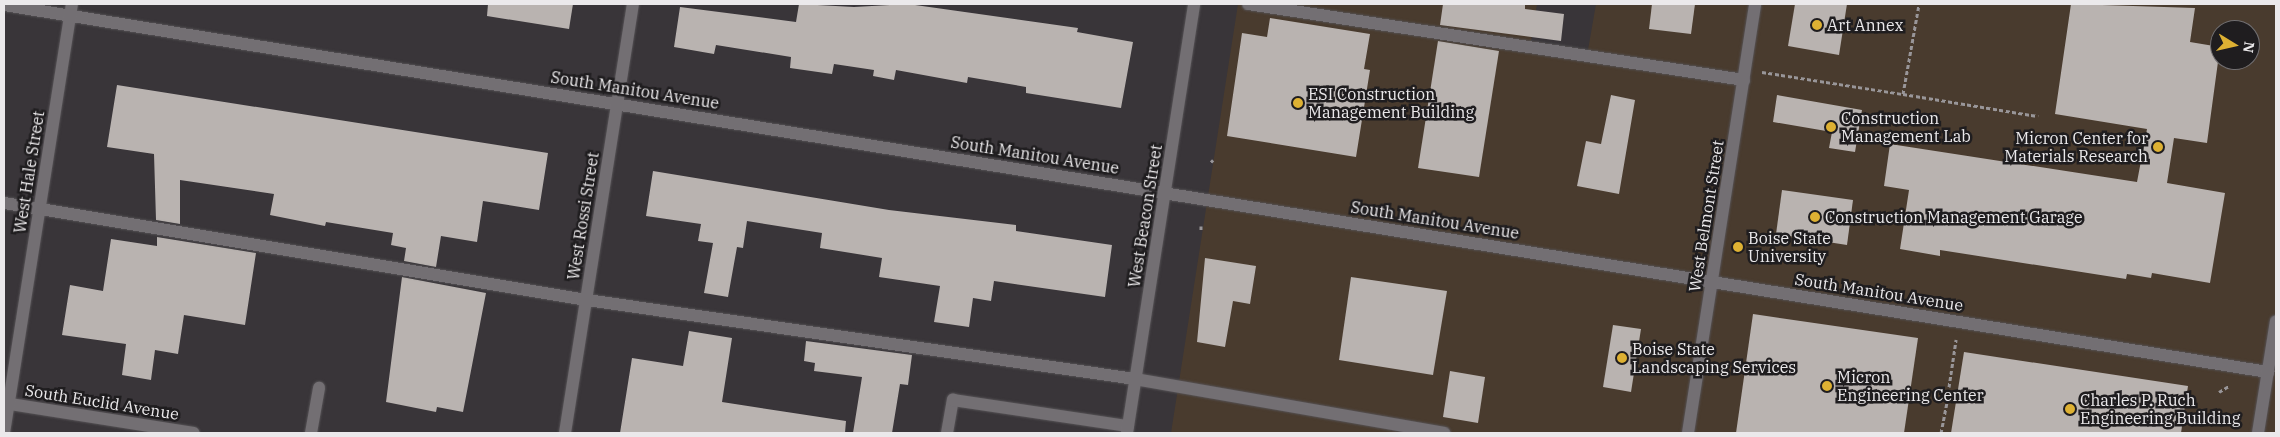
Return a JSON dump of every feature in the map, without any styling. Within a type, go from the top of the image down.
[{"type":"street","name":"West Rossi Street","points":[[566,433],[633,4]]},
{"type":"street","name":"West Beacon Street","points":[[1128,430],[1194,4]]},
{"type":"street","points":[[1248,4],[1744,75]]},
{"type":"street","name":"West Belmont Street","points":[[1688,433],[1756,4]]},
{"type":"street","name":"South Manitou Avenue","points":[[4,5],[71,10],[617,103],[2268,372]]},
{"type":"street","name":"West Hale Street","points":[[4,433],[6,403],[40,208],[71,10]]},
{"type":"street","points":[[4,203],[586,300],[1135,379],[1444,433]]},
{"type":"street","points":[[2258,433],[2276,321]]},
{"type":"street","points":[[311,433],[319,388]]},
{"type":"street","points":[[947,433],[953,400],[1128,430]]},
{"type":"street","name":"South Euclid Avenue","points":[[6,403],[194,433]]},
{"type":"path","points":[[1903,94],[1919,4]]},
{"type":"path","points":[[1744,75],[1903,94],[2038,116]]},
{"type":"path","points":[[1949,387],[1956,340]]},
{"type":"path","points":[[2219,392],[2229,386]]},
{"type":"path","points":[[1941,433],[1947,401]]},
{"type":"shaded area","name":"Boise State University","points":[[1238,4],[1537,4],[1531,41],[1588,50],[1596,4],[2276,4],[2276,433],[1171,433]]},
{"type":"building","points":[[488,4],[573,4],[569,29],[487,16]]},
{"type":"building","points":[[799,4],[854,7],[908,4],[1078,28],[1077,32],[1133,42],[1121,108],[1026,93],[1026,87],[968,77],[967,83],[896,70],[894,80],[873,76],[874,70],[834,64],[832,74],[790,68],[791,57],[716,45],[714,54],[674,47],[680,7],[796,22]]},
{"type":"building","points":[[1443,4],[1525,4],[1525,9],[1564,14],[1561,41],[1440,25]]},
{"type":"building","points":[[1652,4],[1695,4],[1691,34],[1649,29]]},
{"type":"building","name":"Art Annex","points":[[1795,4],[1847,4],[1839,55],[1788,46]]},
{"type":"building","name":"Micron Center for Materials Research","points":[[2071,4],[2195,8],[2190,42],[2210,45],[2210,70],[2217,70],[2207,143],[2174,138],[2167,183],[2225,193],[2210,283],[2152,273],[2151,278],[2127,274],[2126,279],[1940,250],[1940,256],[1900,249],[1909,190],[1884,186],[1890,144],[2137,182],[2147,129],[2055,114]]},
{"type":"building","name":"ESI Construction Management Building","points":[[1270,18],[1370,34],[1364,69],[1370,70],[1356,157],[1227,136],[1242,33],[1267,37]]},
{"type":"building","points":[[1438,41],[1499,51],[1479,177],[1418,168]]},
{"type":"building","points":[[117,85],[548,153],[539,210],[483,201],[477,242],[441,236],[436,267],[404,261],[406,248],[391,245],[393,233],[326,222],[325,226],[270,215],[274,194],[180,180],[180,224],[156,220],[154,154],[107,147]]},
{"type":"building","points":[[1611,95],[1635,100],[1619,194],[1577,186],[1586,141],[1601,144]]},
{"type":"building","name":"Construction Management Lab","points":[[1777,95],[1862,110],[1855,152],[1829,148],[1832,132],[1773,122]]},
{"type":"building","points":[[653,171],[889,210],[1016,225],[1016,231],[1112,245],[1105,297],[994,281],[991,301],[973,298],[969,327],[934,322],[940,286],[879,277],[882,258],[820,248],[822,233],[747,221],[743,248],[737,247],[728,297],[704,293],[713,243],[698,241],[701,224],[646,216]]},
{"type":"building","name":"Construction Management Garage","points":[[1782,190],[1853,200],[1847,245],[1776,234]]},
{"type":"building","points":[[157,237],[256,253],[245,325],[184,315],[178,354],[155,350],[151,380],[122,375],[126,344],[62,335],[70,285],[103,291],[111,239],[157,246]]},
{"type":"building","points":[[1205,258],[1256,266],[1250,304],[1233,301],[1225,347],[1197,342]]},
{"type":"building","points":[[402,277],[486,293],[463,412],[437,407],[436,412],[386,402]]},
{"type":"building","points":[[1351,277],[1447,291],[1433,375],[1339,360]]},
{"type":"building","name":"Micron Engineering Center","points":[[1753,314],[1918,338],[1904,433],[1736,433]]},
{"type":"building","name":"Boise State Landscaping Services","points":[[1613,325],[1641,329],[1631,392],[1603,387]]},
{"type":"building","points":[[689,331],[732,338],[722,402],[846,421],[845,433],[620,433],[632,358],[683,366]]},
{"type":"building","points":[[806,341],[912,355],[908,385],[900,384],[892,433],[853,433],[862,377],[814,371],[815,363],[804,361]]},
{"type":"building","name":"Charles P. Ruch Engineering Building","points":[[1964,352],[2188,386],[2181,433],[1951,433]]},
{"type":"building","points":[[1450,371],[1485,377],[1478,423],[1443,417]]},
{"type":"place","name":"Art Annex","points":[[1817,25]]},
{"type":"place","name":"ESI Construction Management Building","points":[[1298,103]]},
{"type":"place","name":"Construction Management Lab","points":[[1831,127]]},
{"type":"place","name":"Micron Center for Materials Research","points":[[2158,147]]},
{"type":"place","name":"Construction Management Garage","points":[[1815,217]]},
{"type":"place","name":"Boise State University","points":[[1738,247]]},
{"type":"place","name":"Boise State Landscaping Services","points":[[1622,358]]},
{"type":"place","name":"Micron Engineering Center","points":[[1827,386]]},
{"type":"place","name":"Charles P. Ruch Engineering Building","points":[[2070,409]]}]
